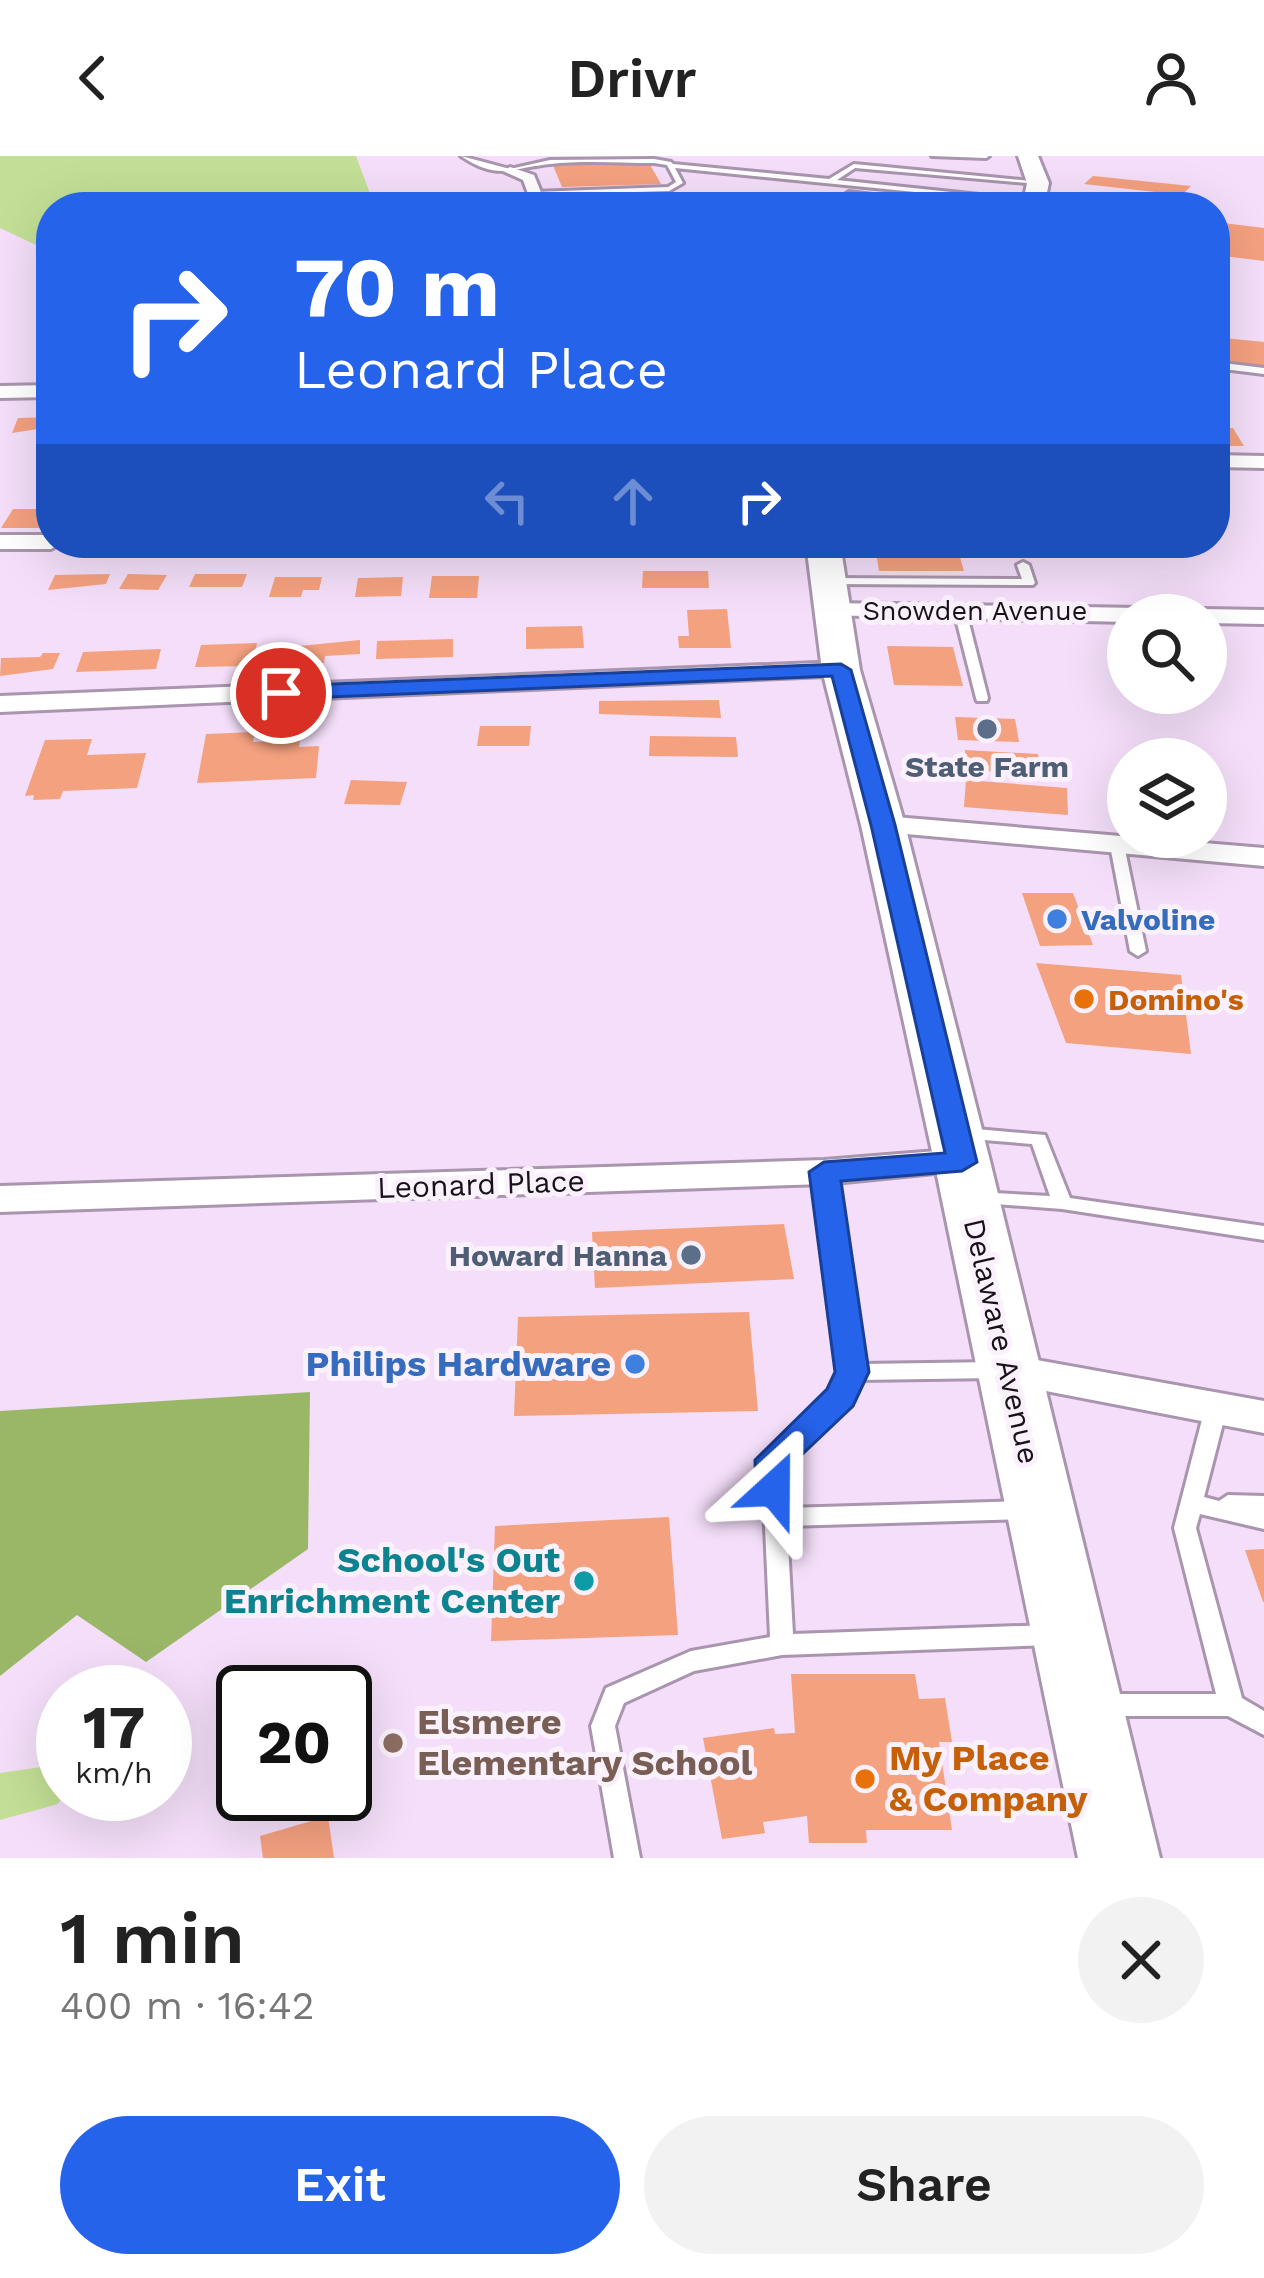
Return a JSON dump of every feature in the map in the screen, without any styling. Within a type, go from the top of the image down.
[{"type":"main road","points":[[1028,156],[1034,192]]},
{"type":"main road","name":"Delaware Avenue","points":[[825,570],[841,670],[883,825],[1119,1858]]},
{"type":"street","points":[[510,171],[529,178],[535,192]]},
{"type":"street","points":[[0,392],[36,391]]},
{"type":"street","points":[[1230,461],[1264,462]]},
{"type":"street","points":[[0,542],[36,542]]},
{"type":"street","name":"Snowden Avenue","points":[[776,558],[960,611],[1264,617]]},
{"type":"street","points":[[0,704],[841,670]]},
{"type":"street","points":[[883,825],[1107,843]]},
{"type":"street","points":[[1227,854],[1264,857]]},
{"type":"street","name":"Leonard Place","points":[[0,1199],[962,1164]]},
{"type":"street","points":[[1009,1370],[1264,1417]]},
{"type":"lane","points":[[464,156],[481,166],[510,171],[565,161],[654,160],[671,166],[926,192]]},
{"type":"lane","points":[[937,156],[989,156]]},
{"type":"lane","points":[[937,156],[957,157]]},
{"type":"lane","points":[[967,157],[989,156]]},
{"type":"lane","points":[[631,192],[677,188],[680,183],[671,166]]},
{"type":"lane","points":[[830,181],[854,166],[1006,192]]},
{"type":"lane","points":[[874,192],[880,187]]},
{"type":"lane","points":[[1230,367],[1264,371]]},
{"type":"lane","points":[[825,570],[1029,583],[1023,565]]},
{"type":"lane","points":[[960,611],[982,698]]},
{"type":"lane","points":[[1120,858],[1138,951]]},
{"type":"lane","points":[[962,1164],[1039,1139],[1062,1203]]},
{"type":"lane","points":[[962,1164],[1062,1203],[1264,1233]]},
{"type":"lane","points":[[782,1645],[773,1460],[841,1397],[852,1372],[824,1172]]},
{"type":"lane","points":[[852,1372],[1009,1370]]},
{"type":"lane","points":[[1216,1408],[1185,1528],[1231,1705]]},
{"type":"lane","points":[[1191,1503],[1264,1505]]},
{"type":"lane","points":[[1191,1503],[1264,1520]]},
{"type":"lane","points":[[776,1517],[1040,1510]]},
{"type":"lane","points":[[627,1858],[603,1726],[615,1696],[691,1661],[782,1645],[1068,1634]]},
{"type":"lane","points":[[1084,1705],[1231,1705],[1264,1724]]},
{"type":"green space","points":[[0,156],[356,156],[369,192],[36,192],[36,245],[0,228]]},
{"type":"green space","points":[[310,1392],[308,1549],[146,1662],[77,1615],[0,1676],[0,1411]]},
{"type":"green space","points":[[36,1768],[36,1810],[0,1820],[0,1773]]},
{"type":"building","points":[[648,161],[661,184],[562,187],[552,163]]},
{"type":"building","points":[[1093,176],[1191,186],[1185,192],[1155,192],[1084,184]]},
{"type":"building","points":[[1230,224],[1264,228],[1264,261],[1230,257]]},
{"type":"building","points":[[1230,339],[1264,342],[1264,366],[1230,363]]},
{"type":"building","points":[[36,417],[36,429],[12,433],[18,418]]},
{"type":"building","points":[[1230,428],[1233,428],[1244,446],[1230,446]]},
{"type":"building","points":[[13,509],[36,509],[36,528],[1,528]]},
{"type":"building","points":[[877,558],[960,558],[964,571],[879,571]]},
{"type":"building","points":[[643,571],[708,571],[709,588],[642,588]]},
{"type":"building","points":[[110,574],[106,584],[48,590],[55,575]]},
{"type":"building","points":[[128,574],[167,575],[158,590],[119,589]]},
{"type":"building","points":[[195,574],[247,574],[242,587],[189,587]]},
{"type":"building","points":[[432,576],[479,576],[477,598],[429,598]]},
{"type":"building","points":[[275,577],[322,577],[319,590],[303,590],[301,597],[269,597]]},
{"type":"building","points":[[403,577],[401,596],[355,597],[358,578]]},
{"type":"building","points":[[727,609],[731,648],[679,648],[678,636],[689,636],[687,610]]},
{"type":"building","points":[[582,626],[584,648],[526,649],[526,627]]},
{"type":"building","points":[[453,639],[453,657],[376,659],[377,641]]},
{"type":"building","points":[[360,640],[360,654],[325,656],[324,663],[277,665],[279,648]]},
{"type":"building","points":[[257,643],[252,666],[195,667],[201,645]]},
{"type":"building","points":[[887,646],[953,647],[963,686],[894,685]]},
{"type":"building","points":[[161,649],[156,669],[76,672],[83,652]]},
{"type":"building","points":[[60,653],[53,669],[0,676],[1,658],[40,657]]},
{"type":"building","points":[[719,700],[721,718],[599,714],[599,701]]},
{"type":"building","name":"State Farm","points":[[955,717],[1015,719],[1019,742],[958,740]]},
{"type":"building","points":[[480,726],[531,726],[529,746],[477,746]]},
{"type":"building","points":[[255,732],[253,742],[300,740],[299,747],[319,746],[316,778],[197,783],[206,734]]},
{"type":"building","points":[[650,736],[736,737],[738,757],[649,756]]},
{"type":"building","points":[[92,739],[87,755],[146,753],[137,788],[63,791],[60,799],[25,796],[45,740]]},
{"type":"building","points":[[965,750],[1038,754],[1041,774],[966,770]]},
{"type":"building","points":[[351,780],[407,782],[400,805],[344,804]]},
{"type":"building","points":[[966,780],[1067,788],[1068,815],[964,807]]},
{"type":"building","name":"Valvoline","points":[[1022,893],[1073,893],[1093,945],[1040,946]]},
{"type":"building","points":[[1036,963],[1181,975],[1191,1054],[1066,1043]]},
{"type":"building","name":"Howard Hanna","points":[[784,1224],[794,1279],[595,1288],[592,1232]]},
{"type":"building","name":"Philips Hardware","points":[[749,1312],[758,1411],[514,1416],[518,1317]]},
{"type":"building","name":"School's Out Enrichment Center","points":[[669,1517],[678,1635],[491,1641],[495,1526]]},
{"type":"building","points":[[1264,1549],[1264,1602],[1263,1602],[1245,1550]]},
{"type":"building","name":"My Place & Company","points":[[791,1674],[915,1674],[919,1699],[945,1698],[952,1742],[939,1742],[952,1830],[866,1830],[867,1843],[809,1843],[807,1816],[763,1822],[765,1833],[722,1839],[703,1738],[774,1728],[775,1734],[795,1733]]},
{"type":"building","points":[[311,1821],[329,1821],[334,1858],[263,1858],[260,1836]]},
{"type":"place","name":"State Farm","points":[[987,729]]},
{"type":"place","name":"Valvoline","points":[[1057,919]]},
{"type":"place","name":"Domino's","points":[[1084,999]]},
{"type":"place","name":"Howard Hanna","points":[[691,1255]]},
{"type":"place","name":"Philips Hardware","points":[[635,1364]]},
{"type":"place","name":"School's Out Enrichment Center","points":[[584,1581]]},
{"type":"place","name":"Elsmere Elementary School","points":[[393,1743]]},
{"type":"place","name":"My Place & Company","points":[[865,1779]]},
{"type":"route","points":[[281,693],[841,670],[883,825],[962,1162],[824,1172],[852,1372],[841,1397],[773,1460],[774,1489]]}]
